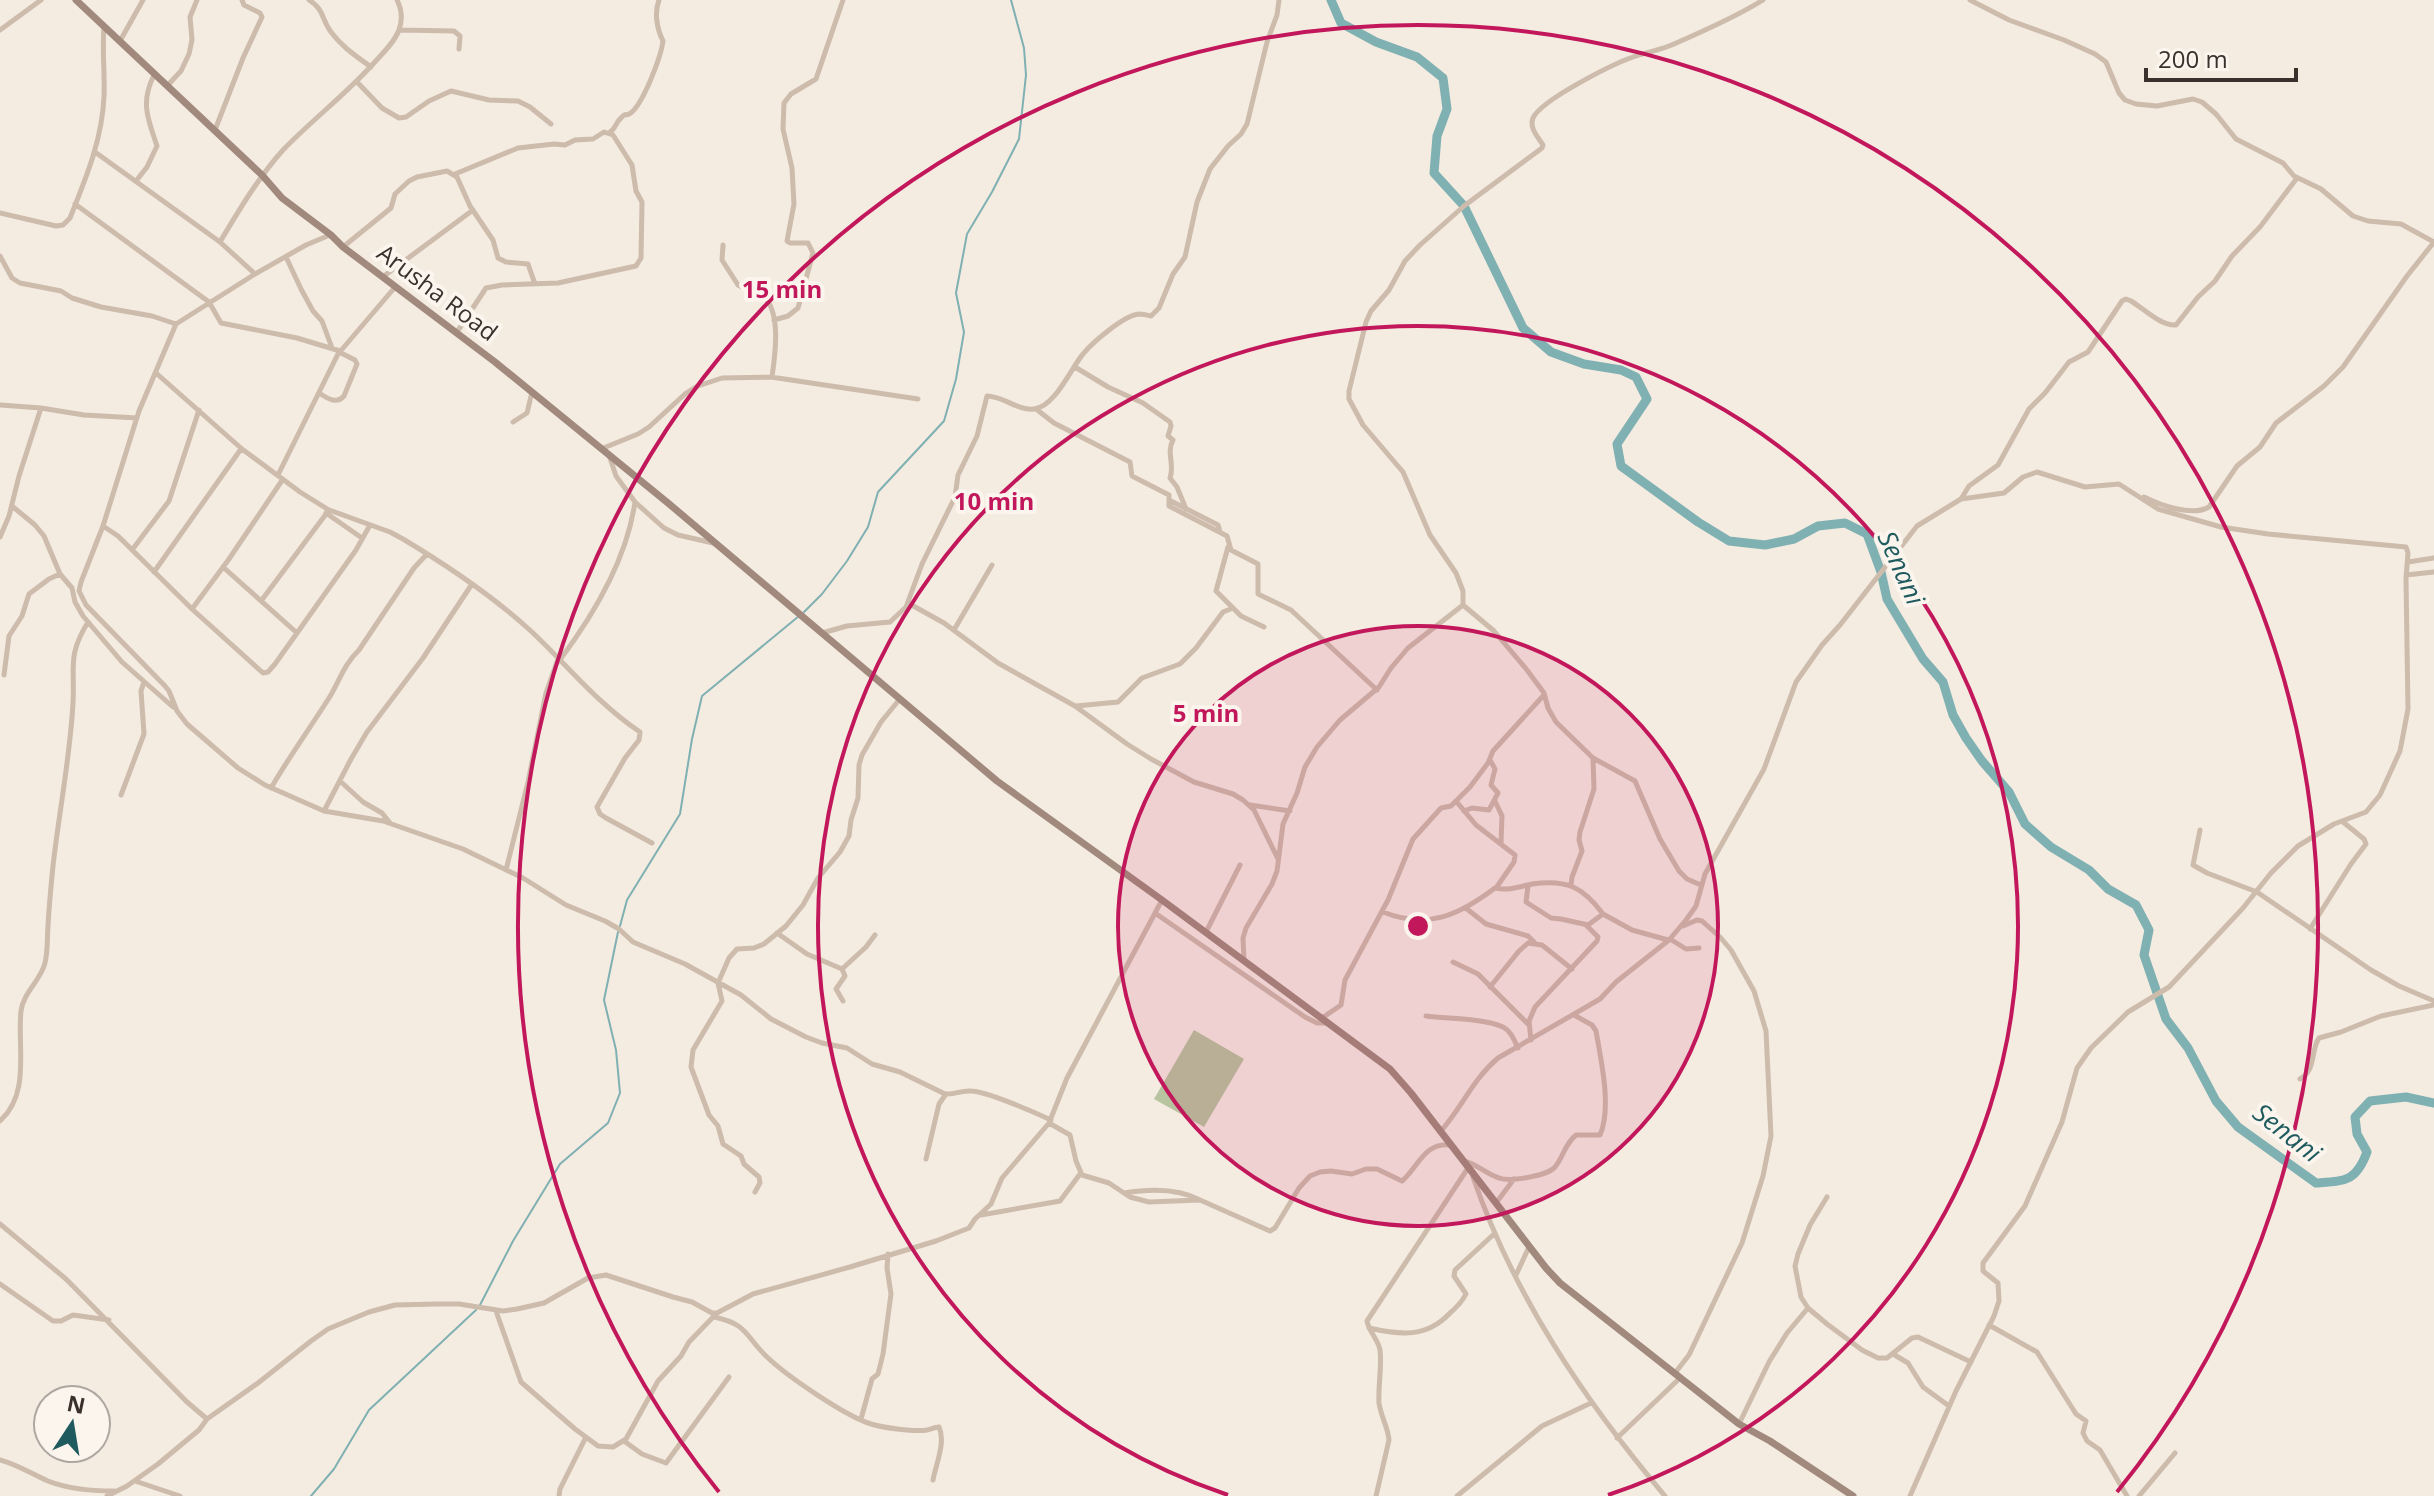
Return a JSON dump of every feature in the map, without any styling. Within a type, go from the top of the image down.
[{"type":"main road","name":"Arusha Road","points":[[76,0],[262,175],[282,198],[532,392],[997,781],[1393,1072],[1560,1283],[1739,1424],[1853,1496]]},
{"type":"street","points":[[1,28],[41,0]]},
{"type":"street","points":[[119,42],[143,0]]},
{"type":"street","points":[[166,86],[181,71],[189,54],[192,40],[190,17],[197,0]]},
{"type":"street","points":[[215,132],[262,18],[242,0]]},
{"type":"street","points":[[220,242],[262,175],[284,149],[357,82],[391,43],[402,20],[397,0]]},
{"type":"street","points":[[455,174],[518,148],[565,145],[614,131],[622,117],[635,108],[661,52],[663,41],[657,12],[659,0]]},
{"type":"street","points":[[774,320],[788,316],[798,308],[813,253],[808,243],[787,241],[794,204],[792,168],[783,129],[784,103],[791,94],[816,79],[843,0]]},
{"type":"street","points":[[822,633],[847,626],[890,622],[908,603],[922,564],[955,497],[958,475],[977,436],[987,396],[1026,409],[1036,409],[1047,403],[1092,344],[1119,324],[1138,314],[1151,316],[1159,308],[1173,274],[1185,257],[1197,202],[1210,169],[1247,124],[1279,0]]},
{"type":"street","points":[[1701,885],[1687,879],[1679,871],[1660,839],[1635,781],[1593,758],[1556,722],[1538,685],[1508,647],[1463,605],[1462,588],[1456,573],[1426,529],[1403,472],[1363,425],[1349,399],[1371,311],[1389,290],[1405,261],[1420,245],[1475,198],[1542,148],[1532,126],[1532,119],[1538,112],[1558,96],[1607,68],[1673,45],[1763,0]]},
{"type":"street","points":[[1961,499],[1999,496],[2029,473],[2037,472],[2085,487],[2119,484],[2161,505],[2199,511],[2207,509],[2237,466],[2260,447],[2276,423],[2343,367],[2434,242],[2401,224],[2368,221],[2353,216],[2321,189],[2297,178],[2283,163],[2236,139],[2202,102],[2193,99],[2157,106],[2125,100],[2106,62],[2095,54],[2009,20],[1970,0]]},
{"type":"street","points":[[313,1],[341,45],[371,67]]},
{"type":"street","points":[[0,213],[45,225],[60,227],[66,222],[95,152],[104,95],[104,27]]},
{"type":"street","points":[[399,30],[454,31],[460,36],[459,49]]},
{"type":"street","points":[[136,181],[157,146],[145,105],[147,88],[154,75]]},
{"type":"street","points":[[357,82],[382,108],[399,118],[451,91],[489,100],[518,101],[551,124]]},
{"type":"street","points":[[457,332],[486,288],[558,283],[638,264],[641,258],[642,202],[636,191],[632,165],[609,133]]},
{"type":"street","points":[[95,152],[220,242],[255,274]]},
{"type":"street","points":[[343,247],[391,208],[395,194],[409,181],[447,171],[455,174],[493,240],[500,260],[528,264],[535,284]]},
{"type":"street","points":[[1440,1132],[1478,1077],[1498,1058],[1600,999],[1616,982],[1670,940],[1696,906],[1705,874],[1764,769],[1790,693],[1809,662],[1917,526],[1961,499],[1969,486],[1998,465],[2027,412],[2053,385],[2069,362],[2088,352],[2122,301],[2127,299],[2166,324],[2176,325],[2260,227],[2297,178]]},
{"type":"street","points":[[75,204],[209,302],[221,323],[284,334],[332,348],[357,364],[341,399],[333,401],[319,393]]},
{"type":"street","points":[[384,276],[473,210]]},
{"type":"street","points":[[177,711],[165,686],[86,605],[80,594],[81,582],[103,526],[137,418],[176,324],[255,274],[306,245],[331,235]]},
{"type":"street","points":[[723,245],[724,265],[741,288],[766,298],[774,320],[776,346],[772,377]]},
{"type":"street","points":[[0,256],[12,278],[20,283],[61,291],[72,298],[106,309],[152,316],[176,324]]},
{"type":"street","points":[[286,257],[313,311],[322,321],[332,348]]},
{"type":"street","points":[[192,609],[223,567],[280,477],[340,351],[396,286]]},
{"type":"street","points":[[1075,367],[1114,391],[1143,403],[1170,422],[1168,436],[1173,440],[1168,452],[1172,471],[1170,478],[1186,509]]},
{"type":"street","points":[[156,373],[242,449],[362,538]]},
{"type":"street","points":[[601,449],[638,434],[685,394],[722,378],[772,377],[918,399]]},
{"type":"street","points":[[513,422],[527,413],[532,392]]},
{"type":"street","points":[[0,405],[137,418]]},
{"type":"street","points":[[0,537],[41,408]]},
{"type":"street","points":[[1036,409],[1054,423],[1130,462],[1132,476],[1168,494],[1169,506],[1227,537],[1228,546],[1216,591],[1241,616],[1264,627]]},
{"type":"street","points":[[132,550],[169,501],[199,410]]},
{"type":"street","points":[[154,572],[242,449]]},
{"type":"street","points":[[610,457],[616,476],[635,502],[670,533],[714,543]]},
{"type":"street","points":[[1910,1496],[1999,1301],[2000,1287],[1983,1271],[1983,1263],[2025,1206],[2062,1122],[2073,1077],[2082,1059],[2128,1012],[2169,987],[2298,846],[2323,830],[2358,817],[2371,808],[2400,751],[2408,704],[2408,553],[2404,546],[2282,536],[2221,527],[2165,512],[2136,493]]},
{"type":"street","points":[[1169,500],[1218,525],[1221,533]]},
{"type":"street","points":[[506,870],[546,693],[558,660],[592,611],[613,570],[628,537],[635,502]]},
{"type":"street","points":[[12,506],[44,536],[60,574],[72,588],[79,610],[122,662],[238,768],[271,788],[324,811],[390,823],[463,849],[566,905],[605,921],[633,942],[663,953],[741,995],[771,1019],[819,1043],[847,1048],[872,1064],[900,1072],[946,1094],[970,1090],[1003,1100],[1050,1121],[1070,1135],[1080,1173]]},
{"type":"street","points":[[328,512],[390,532],[472,584],[505,608],[619,718],[640,732],[639,740],[597,807],[606,818],[652,843]]},
{"type":"street","points":[[261,601],[328,512]]},
{"type":"street","points":[[103,526],[263,673],[271,669],[356,550],[370,525]]},
{"type":"street","points":[[1228,546],[1258,564],[1258,594],[1291,610],[1377,690]]},
{"type":"street","points":[[271,788],[330,697],[348,662],[427,554]]},
{"type":"street","points":[[2408,562],[2434,558]]},
{"type":"street","points":[[954,630],[992,565]]},
{"type":"street","points":[[223,567],[297,633]]},
{"type":"street","points":[[2406,575],[2434,572]]},
{"type":"street","points":[[4,675],[9,636],[22,616],[29,594],[60,574]]},
{"type":"street","points":[[324,811],[367,732],[423,658],[472,584]]},
{"type":"street","points":[[908,603],[954,630],[998,663],[1075,706],[1127,744],[1170,770],[1194,782],[1233,794],[1249,805],[1290,811]]},
{"type":"street","points":[[1244,960],[1246,928],[1272,884],[1283,824],[1305,767],[1317,747],[1340,720],[1377,690],[1408,648],[1463,605]]},
{"type":"street","points":[[1075,706],[1118,702],[1142,678],[1180,664],[1223,612],[1233,608]]},
{"type":"street","points":[[0,1121],[8,1114],[19,1083],[21,1011],[45,966],[55,844],[73,701],[71,665],[77,641],[88,622]]},
{"type":"street","points":[[121,795],[144,734],[141,691],[144,682]]},
{"type":"street","points":[[1155,913],[1305,1017],[1317,1023],[1326,1021],[1341,1005],[1345,980],[1383,912],[1413,839],[1441,808],[1451,806],[1473,783],[1498,745],[1544,695]]},
{"type":"street","points":[[755,1192],[759,1177],[744,1164],[742,1157],[723,1144],[718,1126],[709,1115],[691,1067],[693,1050],[722,1001],[718,983],[729,958],[737,949],[761,945],[791,921],[818,878],[846,844],[858,798],[862,755],[881,722],[899,700]]},
{"type":"street","points":[[1571,885],[1582,851],[1580,832],[1594,789],[1593,758]]},
{"type":"street","points":[[1464,811],[1472,808],[1489,810],[1498,796],[1491,785],[1495,769],[1490,760]]},
{"type":"street","points":[[340,781],[363,802],[382,813],[390,823]]},
{"type":"street","points":[[1383,912],[1408,920],[1437,918],[1467,909],[1496,888],[1516,857],[1476,825],[1456,801]]},
{"type":"street","points":[[1495,801],[1502,816],[1500,844]]},
{"type":"street","points":[[1249,805],[1278,859]]},
{"type":"street","points":[[2310,929],[2366,844],[2366,840],[2343,822]]},
{"type":"street","points":[[2200,830],[2193,865],[2257,892],[2371,970],[2434,1003]]},
{"type":"street","points":[[1206,932],[1240,865]]},
{"type":"street","points":[[1496,888],[1571,885],[1586,895],[1603,914],[1632,930],[1670,940],[1686,949],[1699,948]]},
{"type":"street","points":[[1528,886],[1525,900],[1551,918],[1587,925],[1603,914]]},
{"type":"street","points":[[496,1310],[521,1382],[598,1446],[608,1448],[624,1441],[658,1381],[681,1356],[690,1340],[716,1315],[753,1294],[936,1241],[969,1228],[991,1204],[1000,1181],[1050,1121],[1067,1078],[1162,900]]},
{"type":"street","points":[[1467,909],[1486,924],[1528,936],[1535,943]]},
{"type":"street","points":[[1617,1438],[1634,1424],[1677,1376],[1689,1355],[1742,1243],[1763,1176],[1771,1136],[1766,1031],[1754,991],[1731,950],[1702,921],[1689,923],[1677,930]]},
{"type":"street","points":[[1531,1040],[1529,1025],[1535,1007],[1598,939],[1587,925]]},
{"type":"street","points":[[777,933],[807,954],[842,969],[845,976],[836,989],[843,1001]]},
{"type":"street","points":[[842,969],[875,935]]},
{"type":"street","points":[[1490,987],[1525,945],[1542,945],[1572,969]]},
{"type":"street","points":[[1453,962],[1478,974],[1529,1025]]},
{"type":"street","points":[[2300,1079],[2312,1064],[2319,1038],[2381,1016],[2434,1003]]},
{"type":"street","points":[[1376,1496],[1389,1432],[1380,1412],[1380,1348],[1368,1328],[1369,1318],[1468,1166],[1473,1163],[1496,1178],[1548,1173],[1557,1164],[1564,1146],[1576,1135],[1599,1136],[1602,1131],[1604,1083],[1596,1031],[1592,1025],[1574,1015]]},
{"type":"street","points":[[1426,1016],[1503,1027],[1518,1048]]},
{"type":"street","points":[[926,1159],[939,1104],[946,1094]]},
{"type":"street","points":[[1123,1193],[1138,1190],[1178,1191],[1271,1231],[1310,1176],[1331,1171],[1352,1174],[1373,1169],[1402,1181],[1429,1150],[1436,1145],[1451,1145]]},
{"type":"street","points":[[1468,1166],[1494,1234],[1555,1349],[1617,1438],[1665,1496]]},
{"type":"street","points":[[1080,1173],[1109,1183],[1137,1199],[1156,1203],[1200,1200]]},
{"type":"street","points":[[980,1215],[1060,1201],[1080,1173]]},
{"type":"street","points":[[1496,1203],[1514,1178]]},
{"type":"street","points":[[1827,1197],[1810,1225],[1795,1266],[1801,1297],[1808,1308],[1862,1350],[1878,1358],[1887,1358],[1912,1338],[1918,1337],[1971,1362]]},
{"type":"street","points":[[0,1224],[66,1279],[207,1419]]},
{"type":"street","points":[[1368,1328],[1404,1334],[1421,1332],[1441,1323],[1466,1294],[1454,1276],[1455,1270],[1494,1234]]},
{"type":"street","points":[[1516,1275],[1529,1247]]},
{"type":"street","points":[[861,1420],[872,1379],[878,1374],[883,1354],[891,1294],[888,1254]]},
{"type":"street","points":[[107,1496],[135,1481],[199,1430],[207,1419],[311,1341],[348,1319],[395,1305],[459,1304],[496,1310],[517,1309],[544,1303],[588,1278],[606,1275],[692,1302],[732,1321],[746,1330],[763,1352],[786,1372],[861,1420],[887,1427],[926,1430],[939,1427],[941,1442],[933,1480]]},
{"type":"street","points":[[0,1284],[53,1321],[73,1315],[109,1320]]},
{"type":"street","points":[[1739,1424],[1769,1362],[1808,1308]]},
{"type":"street","points":[[1989,1325],[2037,1352],[2076,1414],[2086,1421],[2083,1433],[2087,1441],[2100,1450],[2127,1496]]},
{"type":"street","points":[[1893,1354],[1908,1363],[1923,1387],[1949,1406]]},
{"type":"street","points":[[624,1441],[642,1454],[666,1463],[729,1377]]},
{"type":"street","points":[[1457,1496],[1542,1426],[1591,1403]]},
{"type":"street","points":[[559,1496],[586,1437]]},
{"type":"street","points":[[2140,1496],[2175,1453]]},
{"type":"street","points":[[0,1460],[26,1468],[47,1481],[115,1491]]},
{"type":"street","points":[[135,1481],[180,1496]]},
{"type":"green space","points":[[1194,1030],[1244,1059],[1204,1127],[1154,1099]]},
{"type":"waterway","points":[[804,612],[847,561],[868,527],[878,492],[944,421],[956,379],[964,332],[956,293],[967,234],[1019,139],[1026,75],[1024,48],[1011,0]]},
{"type":"waterway","name":"Senani","points":[[1331,0],[1341,23],[1376,42],[1417,57],[1443,78],[1447,109],[1437,136],[1434,173],[1464,206],[1523,328],[1551,352],[1584,364],[1621,370],[1636,377],[1647,399],[1617,444],[1621,466],[1729,541],[1765,545],[1794,539],[1818,526],[1845,523],[1867,534],[1887,599],[1923,659],[1943,682],[1953,715],[1966,738],[2009,792],[2025,824],[2051,847],[2089,870],[2108,889],[2136,905],[2149,930],[2144,955],[2166,1019],[2188,1048],[2216,1101],[2238,1127],[2316,1183],[2335,1182],[2354,1174],[2363,1162],[2367,1152],[2357,1134],[2355,1117],[2370,1101],[2406,1097],[2434,1103]]},
{"type":"waterway","points":[[620,926],[627,900],[680,814],[702,696],[799,616]]},
{"type":"waterway","points":[[480,1305],[513,1241],[560,1164],[608,1123],[620,1093],[616,1050],[604,1000],[618,932]]},
{"type":"waterway","points":[[311,1496],[334,1469],[369,1410],[476,1310]]}]
